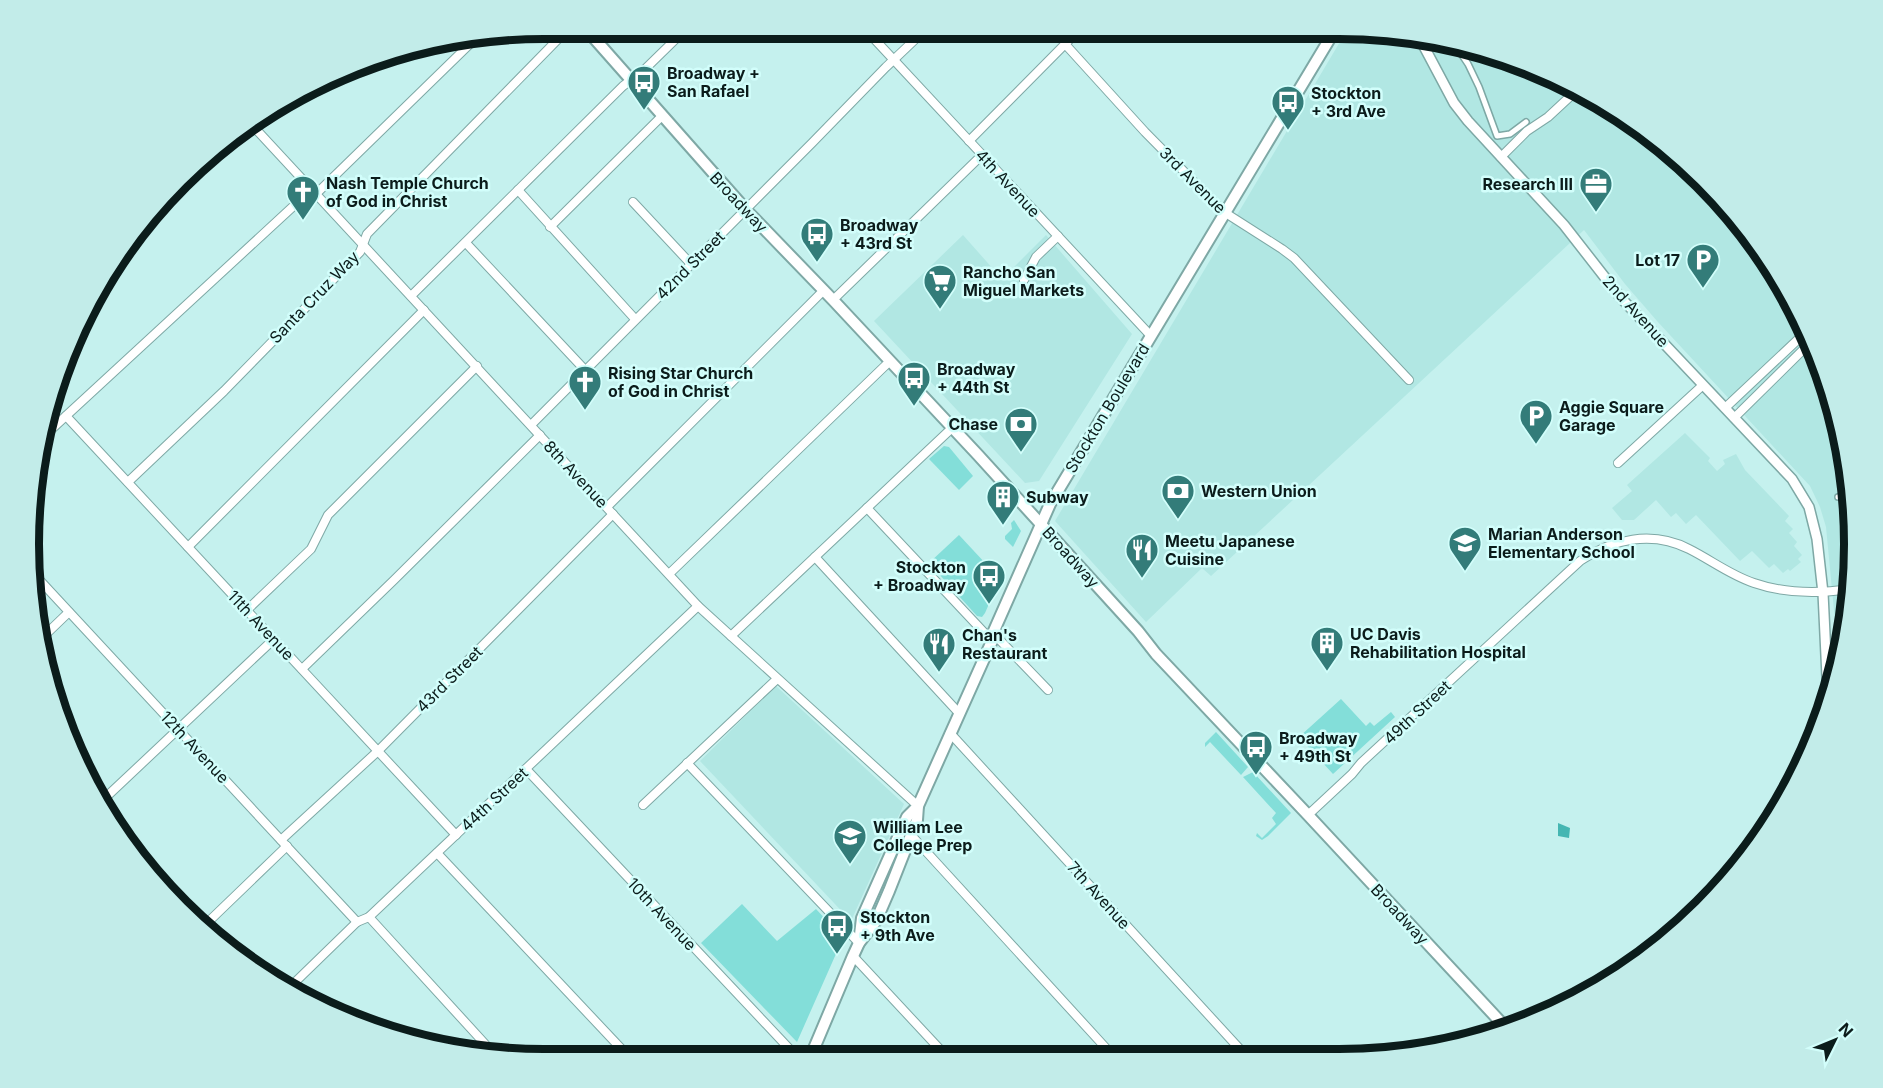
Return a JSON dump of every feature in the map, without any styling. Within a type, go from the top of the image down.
[{"type":"main road","name":"Broadway","points":[[596,39],[746,210],[890,360],[1138,631],[1156,654],[1501,1022]]},
{"type":"main road","name":"Stockton Boulevard","points":[[859,943],[876,921],[917,820],[918,806],[1050,504],[1330,39]]},
{"type":"main road","name":"Stockton Boulevard","points":[[814,1049],[859,943],[862,918],[907,817],[918,806]]},
{"type":"street","name":"Santa Cruz Way","points":[[128,482],[232,382],[360,252],[367,234],[557,39]]},
{"type":"street","points":[[411,296],[622,86],[643,71],[676,39]]},
{"type":"street","name":"4th Avenue","points":[[874,39],[1150,336]]},
{"type":"street","name":"42nd Street","points":[[531,425],[916,39]]},
{"type":"street","points":[[969,141],[1070,39]]},
{"type":"street","name":"3rd Avenue","points":[[1065,44],[1145,132],[1224,212],[1294,258],[1409,380]]},
{"type":"street","points":[[53,428],[314,192],[469,45]]},
{"type":"street","name":"2nd Avenue","points":[[1424,46],[1454,103],[1467,121],[1564,225],[1621,298],[1792,479],[1809,507],[1817,539],[1823,593],[1827,675]]},
{"type":"street","points":[[1461,54],[1479,87],[1497,136],[1510,134],[1526,122]]},
{"type":"street","points":[[1501,157],[1571,96]]},
{"type":"street","points":[[550,227],[662,116]]},
{"type":"street","name":"8th Avenue","points":[[256,129],[698,606],[918,806]]},
{"type":"street","points":[[833,300],[982,155]]},
{"type":"street","points":[[518,190],[635,319]]},
{"type":"street","points":[[633,202],[690,264]]},
{"type":"street","points":[[1024,280],[1036,257],[1058,236]]},
{"type":"street","points":[[466,243],[585,370]]},
{"type":"street","points":[[607,507],[824,290]]},
{"type":"street","points":[[188,547],[424,310]]},
{"type":"street","points":[[1725,408],[1800,337]]},
{"type":"street","points":[[1734,418],[1805,348]]},
{"type":"street","points":[[669,574],[890,360]]},
{"type":"street","points":[[247,610],[311,549],[328,516],[477,366]]},
{"type":"street","points":[[1618,464],[1703,385]]},
{"type":"street","name":"11th Avenue","points":[[66,416],[456,835]]},
{"type":"street","points":[[731,636],[952,428]]},
{"type":"street","points":[[302,669],[540,435]]},
{"type":"street","points":[[867,508],[1048,690]]},
{"type":"street","name":"43rd Street","points":[[208,922],[613,514]]},
{"type":"street","name":"49th Street","points":[[1308,815],[1361,763],[1580,561],[1604,547],[1634,539],[1665,541],[1687,548],[1725,571],[1754,583],[1790,591],[1823,593],[1842,590]]},
{"type":"street","points":[[814,557],[958,712]]},
{"type":"street","name":"12th Avenue","points":[[40,581],[357,922]]},
{"type":"street","name":"44th Street","points":[[294,983],[357,922],[369,917],[698,606]]},
{"type":"street","points":[[47,633],[69,612]]},
{"type":"street","points":[[107,796],[274,639]]},
{"type":"street","points":[[643,805],[777,679]]},
{"type":"street","name":"7th Avenue","points":[[950,733],[1240,1049]]},
{"type":"street","points":[[687,764],[859,943]]},
{"type":"street","name":"10th Avenue","points":[[526,769],[790,1049]]},
{"type":"street","points":[[911,835],[1107,1049]]},
{"type":"street","points":[[437,853],[622,1049]]},
{"type":"street","points":[[369,917],[487,1046]]},
{"type":"street","points":[[854,956],[940,1049]]},
{"type":"shaded area","points":[[1342,39],[1405,43],[1470,56],[1501,66],[1532,77],[1592,107],[1620,124],[1672,164],[1719,211],[1740,237],[1759,263],[1792,321],[1806,351],[1827,413],[1840,478],[1843,511],[1843,577],[1840,610],[1836,632],[1826,527],[1810,486],[1657,321],[1625,284],[1584,230],[1211,576],[1202,568],[1146,622],[1055,521]]},
{"type":"shaded area","points":[[963,235],[1002,279],[1046,235],[1132,334],[1039,481],[1025,483],[874,321]]},
{"type":"shaded area","points":[[1685,433],[1710,458],[1708,461],[1717,471],[1725,464],[1723,460],[1736,454],[1745,470],[1789,516],[1785,521],[1793,529],[1789,533],[1797,542],[1794,546],[1802,555],[1798,559],[1801,562],[1790,571],[1788,569],[1783,573],[1774,564],[1769,568],[1752,551],[1740,561],[1696,515],[1686,524],[1676,513],[1671,517],[1656,500],[1634,520],[1622,520],[1612,508],[1632,491],[1627,485]]},
{"type":"shaded area","points":[[944,446],[949,447],[973,476],[959,490],[929,459]]},
{"type":"shaded area","points":[[1014,520],[1021,531],[1013,547],[1005,536],[1012,529],[1011,523]]},
{"type":"shaded area","points":[[959,535],[1000,579],[982,617],[977,616],[929,563]]},
{"type":"shaded area","points":[[776,686],[904,804],[851,921],[700,761]]},
{"type":"shaded area","points":[[1341,699],[1366,726],[1370,722],[1374,726],[1391,712],[1395,717],[1333,774],[1299,737]]},
{"type":"shaded area","points":[[1216,732],[1248,767],[1241,775],[1210,742],[1205,747],[1205,743]]},
{"type":"shaded area","points":[[1253,772],[1291,813],[1262,840],[1256,836],[1257,833],[1262,838],[1276,824],[1272,818],[1276,813],[1243,777]]},
{"type":"shaded area","points":[[1558,823],[1570,828],[1569,838],[1558,836]]},
{"type":"shaded area","points":[[742,904],[777,941],[816,909],[843,938],[797,1042],[701,943]]},
{"type":"place","name":"Broadway + San Rafael","points":[[644,111]]},
{"type":"place","name":"Stockton + 3rd Ave","points":[[1288,131]]},
{"type":"place","name":"Research III","points":[[1596,213]]},
{"type":"place","name":"Nash Temple Church of God in Christ","points":[[303,221]]},
{"type":"place","name":"Broadway + 43rd St","points":[[817,263]]},
{"type":"place","name":"Lot 17","points":[[1703,289]]},
{"type":"place","name":"Rancho San Miguel Markets","points":[[940,310]]},
{"type":"place","name":"Broadway + 44th St","points":[[914,407]]},
{"type":"place","name":"Rising Star Church of God in Christ","points":[[585,411]]},
{"type":"place","name":"Aggie Square Garage","points":[[1536,445]]},
{"type":"place","name":"Chase","points":[[1021,453]]},
{"type":"place","name":"Western Union","points":[[1178,520]]},
{"type":"place","name":"Subway","points":[[1003,526]]},
{"type":"place","name":"Marian Anderson Elementary School","points":[[1465,572]]},
{"type":"place","name":"Meetu Japanese Cuisine","points":[[1142,579]]},
{"type":"place","name":"Stockton + Broadway","points":[[989,605]]},
{"type":"place","name":"UC Davis Rehabilitation Hospital","points":[[1327,672]]},
{"type":"place","name":"Chan's Restaurant","points":[[939,673]]},
{"type":"place","name":"Broadway + 49th St","points":[[1256,776]]},
{"type":"place","name":"William Lee College Prep","points":[[850,865]]},
{"type":"place","name":"Stockton + 9th Ave","points":[[837,955]]}]
